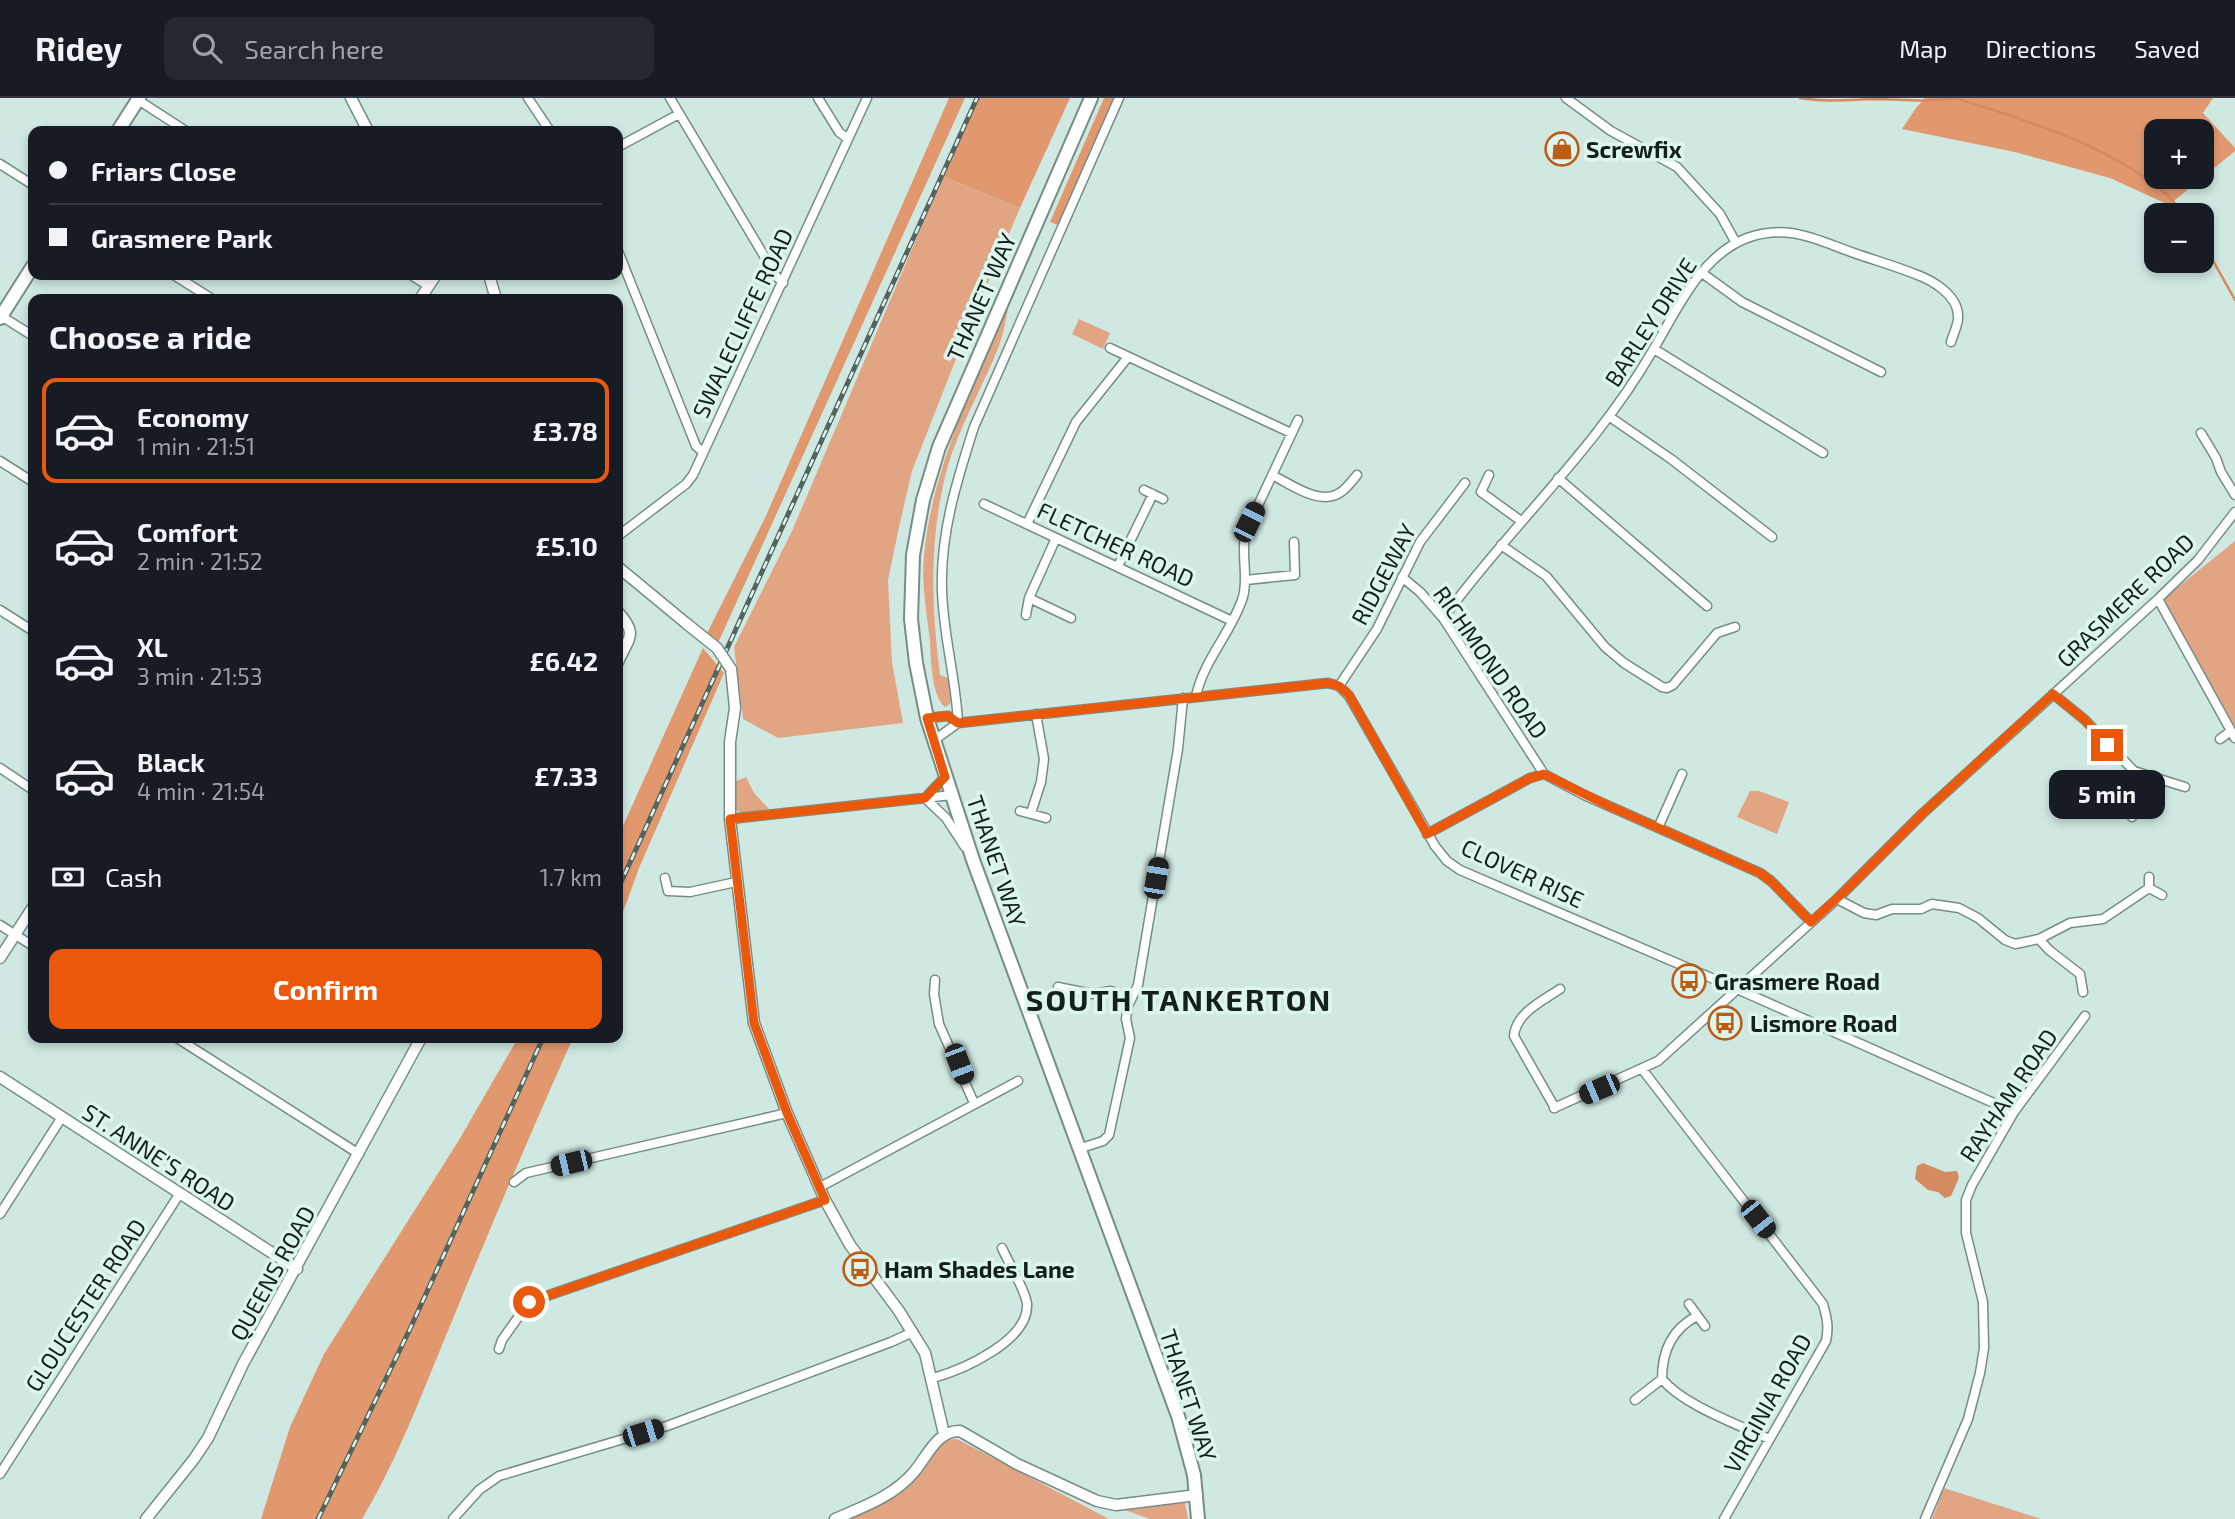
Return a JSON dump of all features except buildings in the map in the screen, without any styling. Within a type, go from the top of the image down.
[{"type":"main road","name":"THANET WAY","points":[[1091,98],[939,447],[923,500],[913,555],[911,619],[916,663],[933,741],[973,860],[1178,1416],[1197,1495],[1198,1519]]},
{"type":"main road","points":[[121,126],[139,99]]},
{"type":"main road","points":[[1,317],[28,274]]},
{"type":"street","points":[[351,98],[365,126]]},
{"type":"street","points":[[527,98],[547,126]]},
{"type":"street","points":[[670,98],[776,276],[783,283]]},
{"type":"street","points":[[818,98],[839,132],[848,139]]},
{"type":"street","name":"SWALECLIFFE ROAD","points":[[623,532],[693,475],[867,98]]},
{"type":"street","points":[[958,723],[945,634],[942,590],[946,537],[957,484],[979,417],[1119,98]]},
{"type":"street","points":[[1566,98],[1611,131],[1677,167],[1720,214],[1736,243]]},
{"type":"street","points":[[139,99],[179,126]]},
{"type":"street","points":[[623,143],[679,114]]},
{"type":"street","points":[[0,164],[28,182]]},
{"type":"street","name":"BARLEY DRIVE","points":[[1450,609],[1501,544],[1610,417],[1702,273],[1723,251],[1736,243],[1762,235],[1798,233],[1917,274],[1945,291],[1956,307],[1958,316],[1951,342]]},
{"type":"street","points":[[623,264],[696,446],[703,452]]},
{"type":"street","points":[[1702,273],[1742,302],[1881,372]]},
{"type":"street","points":[[182,280],[204,294]]},
{"type":"street","points":[[419,280],[429,286]]},
{"type":"street","points":[[423,294],[433,280]]},
{"type":"street","points":[[1,317],[28,333]]},
{"type":"street","points":[[1110,348],[1291,433]]},
{"type":"street","points":[[1654,349],[1823,453]]},
{"type":"street","points":[[1027,524],[1076,422],[1128,357]]},
{"type":"street","points":[[1610,417],[1671,459],[1772,537]]},
{"type":"street","points":[[1196,696],[1205,668],[1242,598],[1246,580],[1243,543],[1245,533],[1297,420]]},
{"type":"street","points":[[2201,433],[2235,495]]},
{"type":"street","points":[[0,461],[28,479]]},
{"type":"street","points":[[1272,475],[1315,496],[1328,497],[1338,494],[1357,475]]},
{"type":"street","points":[[1489,475],[1481,492],[1521,521]]},
{"type":"street","points":[[1558,478],[1707,606]]},
{"type":"street","name":"RIDGEWAY","points":[[1339,686],[1377,629],[1412,555],[1428,529],[1465,482]]},
{"type":"street","points":[[1118,566],[1149,492],[1163,499]]},
{"type":"street","name":"FLETCHER ROAD","points":[[984,504],[1232,621]]},
{"type":"street","name":"GRASMERE ROAD","points":[[1560,989],[1530,1009],[1515,1028],[1514,1037],[1554,1108],[1658,1061],[1837,899],[1922,814],[2158,599],[2198,560],[2235,512]]},
{"type":"street","points":[[1026,615],[1030,598],[1056,538]]},
{"type":"street","points":[[1246,580],[1296,575],[1294,542]]},
{"type":"street","points":[[1501,544],[1546,576],[1605,647],[1661,687],[1673,685],[1717,633],[1735,627]]},
{"type":"street","points":[[623,571],[717,648],[731,669],[735,708],[730,742],[730,819],[754,1023],[787,1113],[825,1200],[850,1245],[914,1332],[925,1353],[944,1434]]},
{"type":"street","name":"RICHMOND ROAD","points":[[1402,577],[1420,592],[1443,618],[1544,774],[1760,873],[1811,922]]},
{"type":"street","points":[[1030,598],[1071,618]]},
{"type":"street","points":[[2158,599],[2233,734],[2220,739]]},
{"type":"street","points":[[0,610],[28,628]]},
{"type":"street","points":[[623,619],[631,636],[623,652]]},
{"type":"street","points":[[933,741],[958,723],[1328,683],[1339,686]]},
{"type":"street","name":"CLOVER RISE","points":[[1339,686],[1349,695],[1427,834],[1447,861],[1460,870],[1737,989]]},
{"type":"street","points":[[2053,694],[2085,720],[2134,771],[2185,787]]},
{"type":"street","points":[[1078,1149],[1103,1141],[1109,1135],[1130,1038],[1126,1019],[1138,985],[1178,749],[1183,698]]},
{"type":"street","points":[[1031,813],[1041,782],[1044,759],[1036,714]]},
{"type":"street","points":[[927,718],[948,716],[958,723]]},
{"type":"street","points":[[0,768],[28,786]]},
{"type":"street","points":[[2132,817],[2127,809],[2125,788],[2134,771]]},
{"type":"street","name":"RICHMOND ROAD","points":[[1427,834],[1530,778],[1544,774]]},
{"type":"street","points":[[1658,828],[1682,774]]},
{"type":"street","points":[[925,798],[945,777]]},
{"type":"street","points":[[2108,794],[2125,788]]},
{"type":"street","points":[[730,819],[952,795]]},
{"type":"street","points":[[925,798],[946,818],[973,860]]},
{"type":"street","points":[[1020,811],[1046,818]]},
{"type":"street","points":[[2149,877],[2149,888]]},
{"type":"street","points":[[665,878],[668,891],[690,892],[736,882]]},
{"type":"street","points":[[1837,899],[1864,913],[1877,915],[1892,909],[1921,909],[1932,904],[1959,908],[2015,944],[2039,939],[2070,923],[2103,919],[2149,888]]},
{"type":"street","points":[[2149,888],[2162,895]]},
{"type":"street","points":[[0,958],[28,914]]},
{"type":"street","points":[[0,925],[28,943]]},
{"type":"street","points":[[2039,939],[2080,974],[2083,992]]},
{"type":"street","points":[[935,980],[934,994],[939,1024],[959,1064],[974,1104]]},
{"type":"street","points":[[1058,987],[1092,994],[1111,991],[1131,1000]]},
{"type":"street","points":[[1737,989],[2014,1112]]},
{"type":"street","name":"RAYHAM ROAD","points":[[1925,1519],[1968,1419],[1980,1373],[1983,1302],[1966,1233],[1966,1200],[2014,1112],[2085,1016]]},
{"type":"street","points":[[185,1043],[359,1154]]},
{"type":"street","name":"QUEENS ROAD","points":[[146,1519],[208,1438],[243,1364],[418,1043]]},
{"type":"street","name":"VIRGINIA ROAD","points":[[1642,1069],[1823,1304],[1828,1318],[1826,1341],[1724,1519]]},
{"type":"street","name":"ST. ANNE'S ROAD","points":[[0,1077],[297,1269]]},
{"type":"street","points":[[820,1188],[1018,1081]]},
{"type":"street","points":[[514,1182],[526,1172],[787,1113]]},
{"type":"street","points":[[0,1214],[62,1117]]},
{"type":"street","name":"GLOUCESTER ROAD","points":[[0,1474],[180,1193]]},
{"type":"street","points":[[499,1349],[502,1340],[529,1302],[825,1200]]},
{"type":"street","points":[[933,1378],[957,1371],[1011,1338],[1023,1322],[1026,1311],[1025,1297],[1002,1248]]},
{"type":"street","points":[[1689,1304],[1705,1326]]},
{"type":"street","points":[[1698,1316],[1681,1327],[1670,1339],[1664,1353],[1662,1379],[1671,1390],[1769,1439]]},
{"type":"street","points":[[453,1519],[479,1490],[499,1476],[667,1426],[914,1332]]},
{"type":"street","points":[[1635,1400],[1662,1379]]},
{"type":"street","points":[[835,1519],[884,1497],[900,1486],[913,1474],[944,1434],[960,1431],[1017,1464],[1097,1501],[1116,1505],[1197,1495]]},
{"type":"shaded area","points":[[949,98],[965,98],[718,643],[706,635],[765,518]]},
{"type":"shaded area","points":[[979,98],[1070,98],[1020,208],[943,176]]},
{"type":"shaded area","points":[[1104,98],[1117,98],[1061,226],[1050,222]]},
{"type":"shaded area","points":[[1925,98],[2213,98],[2203,113],[2208,119],[2144,119],[2144,189],[2189,189],[2171,203],[2165,203],[2110,178],[2015,152],[1902,129]]},
{"type":"shaded area","points":[[2214,125],[2235,148],[2235,151],[2214,168]]},
{"type":"shaded area","points":[[943,176],[1020,208],[965,336],[912,471],[899,527],[888,580],[892,662],[903,723],[778,738],[743,719],[734,647],[792,531]]},
{"type":"shaded area","points":[[1011,295],[999,346],[952,453],[941,495],[933,571],[940,675],[948,678],[951,698],[950,704],[945,707],[937,694],[933,676],[924,588],[923,567],[929,521],[958,422]]},
{"type":"shaded area","points":[[1079,319],[1110,333],[1103,349],[1072,334]]},
{"type":"shaded area","points":[[2235,541],[2235,739],[2162,600]]},
{"type":"shaded area","points":[[703,648],[724,673],[639,868],[623,912],[623,826]]},
{"type":"shaded area","points":[[746,777],[754,793],[769,809],[742,814],[735,809],[734,782]]},
{"type":"shaded area","points":[[1750,791],[1759,791],[1789,802],[1777,834],[1737,817]]},
{"type":"shaded area","points":[[515,1043],[571,1043],[410,1422],[362,1519],[261,1519],[290,1427],[324,1354],[459,1140]]},
{"type":"shaded area","points":[[1923,1163],[1945,1172],[1957,1171],[1959,1178],[1951,1196],[1945,1198],[1938,1192],[1928,1190],[1915,1179],[1917,1166]]},
{"type":"shaded area","points":[[957,1439],[1109,1519],[841,1519],[908,1486],[946,1440]]},
{"type":"shaded area","points":[[1944,1488],[2041,1519],[1932,1519]]},
{"type":"shaded area","points":[[1184,1497],[1188,1519],[1150,1519],[1105,1503]]},
{"type":"waterway","points":[[1800,98],[1924,101],[1955,98]]},
{"type":"waterway","points":[[1955,98],[2009,115],[2091,147],[2141,175],[2174,203]]},
{"type":"waterway","points":[[2214,262],[2235,300]]},
{"type":"railway","points":[[623,878],[977,98]]},
{"type":"railway","points":[[318,1519],[409,1331],[541,1043]]},
{"type":"place","name":"Screwfix","points":[[1562,149]]},
{"type":"place","name":"Grasmere Road","points":[[1689,981]]},
{"type":"place","name":"Lismore Road","points":[[1725,1023]]},
{"type":"place","name":"Ham Shades Lane","points":[[860,1269]]},
{"type":"district","name":"SOUTH TANKERTON","points":[[1179,999]]},
{"type":"route","points":[[529,1302],[825,1200],[787,1113],[754,1023],[730,819],[925,798],[945,777],[927,718],[948,716],[958,723],[1328,683],[1339,686],[1349,695],[1427,834],[1530,778],[1544,774],[1584,795],[1760,873],[1811,922],[1922,814],[2053,694],[2085,720],[2107,745]]}]
